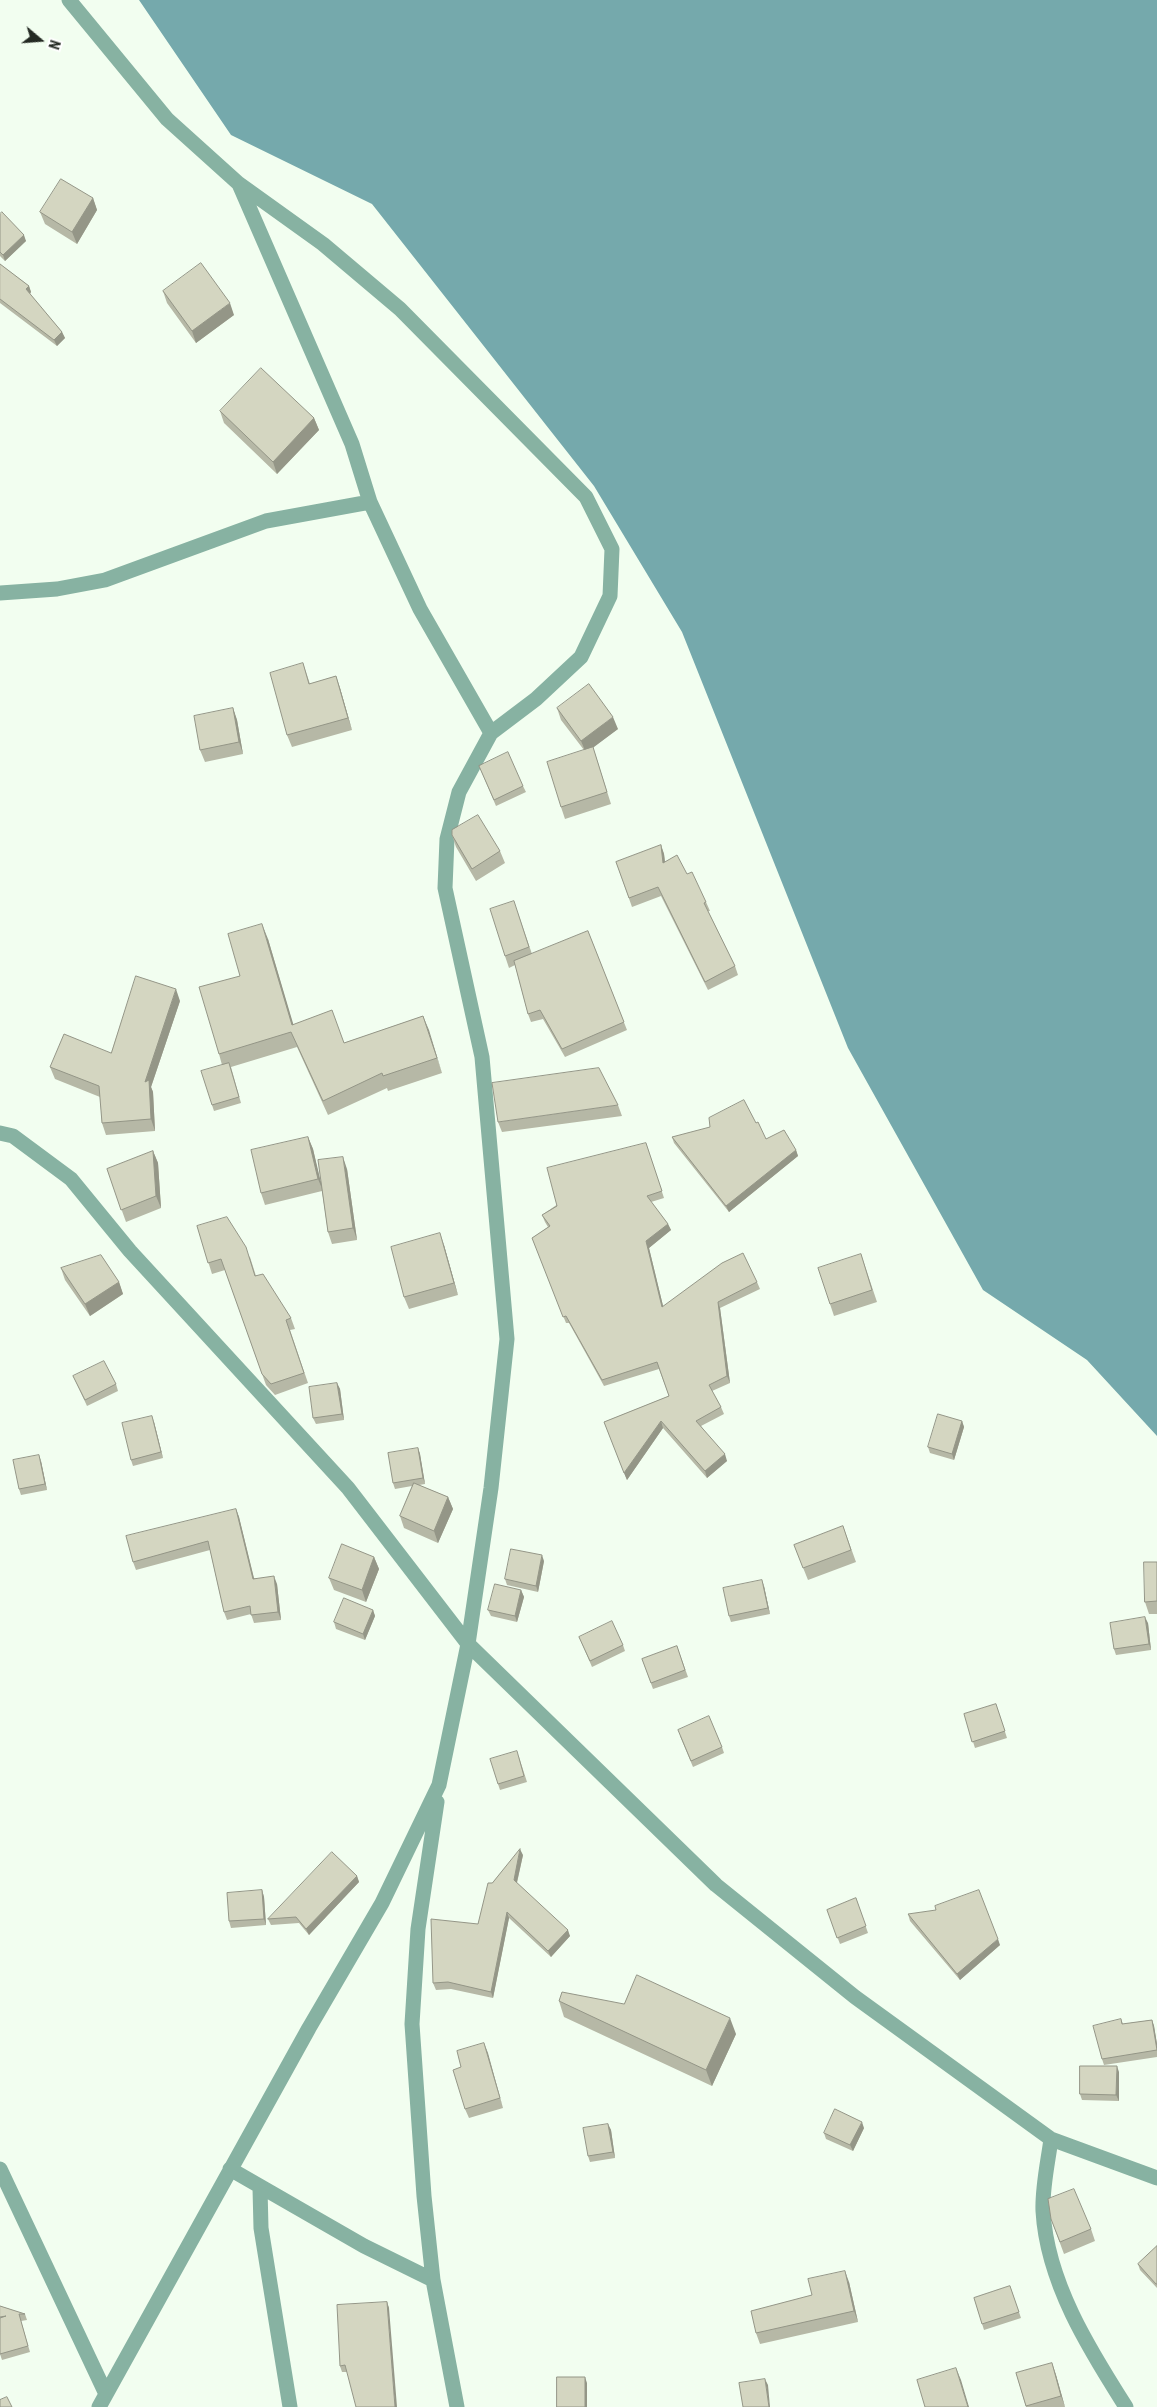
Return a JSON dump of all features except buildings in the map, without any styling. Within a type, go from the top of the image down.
[{"type":"street","points":[[69,0],[167,119],[238,183],[323,244],[400,309],[586,497],[612,549],[610,596],[581,657],[536,699],[490,733],[459,792],[447,839],[445,888],[482,1057],[508,1339],[491,1488],[468,1644],[439,1785],[418,1929],[412,2024],[424,2196],[433,2280],[457,2407]]},
{"type":"street","points":[[238,183],[352,444],[370,502],[420,609],[490,733]]},
{"type":"street","points":[[0,593],[57,589],[105,580],[266,521],[370,502]]},
{"type":"street","points":[[0,1133],[12,1136],[71,1179],[130,1251],[348,1488],[468,1644],[716,1885],[855,1997],[1051,2139],[1157,2178]]},
{"type":"street","points":[[102,2401],[230,2169],[382,1903],[439,1785]]},
{"type":"street","points":[[1051,2139],[1043,2210],[1050,2255],[1071,2310],[1105,2375],[1126,2407]]},
{"type":"street","points":[[0,2169],[102,2401]]},
{"type":"street","points":[[230,2169],[260,2188],[364,2246],[433,2280]]},
{"type":"street","points":[[260,2188],[260,2228],[290,2407]]},
{"type":"water","points":[[139,0],[1157,0],[1157,1436],[1087,1360],[983,1290],[848,1048],[682,632],[594,486],[372,204],[231,135]]}]
